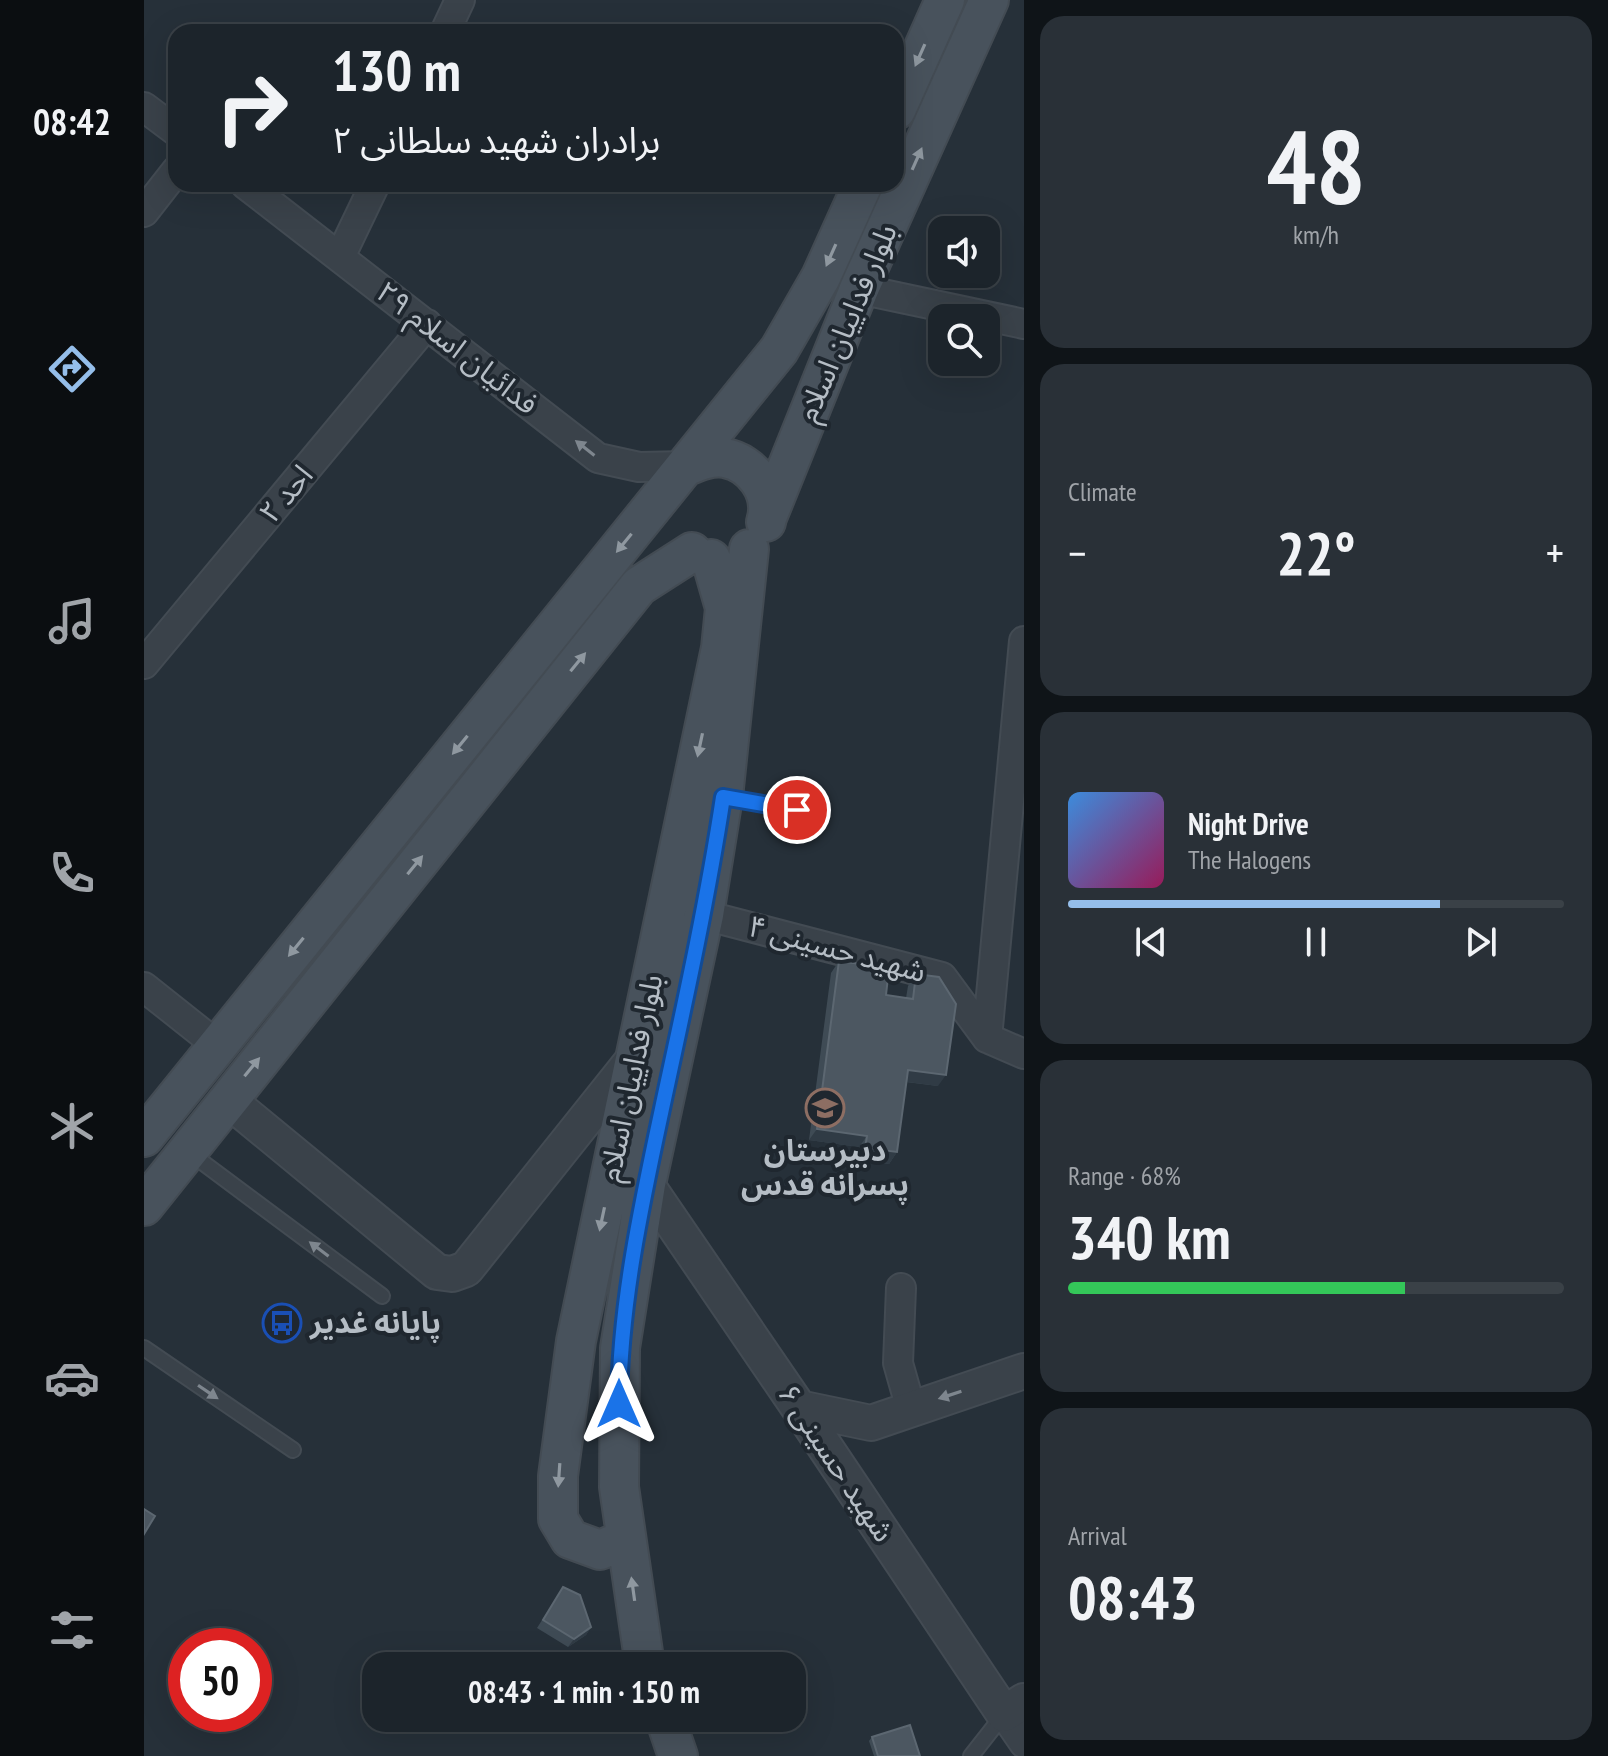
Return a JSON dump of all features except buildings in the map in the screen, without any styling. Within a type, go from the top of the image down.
[{"type":"main road","points":[[904,92],[945,0]]},
{"type":"main road","name":"بلوار فداییان اسلام","points":[[904,189],[989,0]]},
{"type":"main road","name":"بلوار فداییان اسلام","points":[[144,1137],[779,350],[821,277],[859,192]]},
{"type":"main road","name":"بلوار فداییان اسلام","points":[[768,515],[859,289],[903,192]]},
{"type":"main road","points":[[144,1206],[639,586],[701,556],[731,558],[749,549],[761,534],[768,515],[766,495],[758,477],[742,464],[724,458],[704,459],[680,474],[667,502],[668,521],[677,539],[701,556]]},
{"type":"main road","name":"بلوار فداییان اسلام","points":[[643,1652],[619,1487],[620,1348],[646,1184],[704,915],[723,797],[749,549]]},
{"type":"main road","name":"بلوار فداییان اسلام","points":[[626,1539],[600,1550],[570,1539],[558,1519],[558,1476],[576,1341],[721,648],[725,608],[701,556]]},
{"type":"main road","points":[[670,1732],[678,1756]]},
{"type":"street","points":[[449,24],[460,0]]},
{"type":"street","points":[[144,107],[168,125]]},
{"type":"street","points":[[144,212],[168,181]]},
{"type":"street","name":"فدائیان اسلام ۲۹","points":[[255,192],[598,458],[680,474]]},
{"type":"street","points":[[340,257],[371,192]]},
{"type":"street","points":[[859,289],[1024,324]]},
{"type":"street","name":"احد ۲","points":[[144,664],[427,324]]},
{"type":"street","points":[[1024,641],[987,1038],[1024,1054]]},
{"type":"street","name":"شهید حسینی ۴","points":[[704,915],[942,977],[987,1038]]},
{"type":"street","points":[[144,987],[217,1045]]},
{"type":"street","points":[[227,1099],[437,1272],[452,1274],[466,1269],[636,1056]]},
{"type":"street","name":"شهید حسینی ۶","points":[[646,1184],[799,1408],[1014,1708],[1024,1743]]},
{"type":"street","points":[[901,1288],[898,1363],[911,1409]]},
{"type":"street","points":[[799,1408],[871,1423],[1024,1371]]},
{"type":"lane","points":[[723,797],[821,814]]},
{"type":"lane","points":[[187,1150],[382,1296]]},
{"type":"lane","points":[[144,1348],[293,1450]]},
{"type":"lane","points":[[971,1756],[1014,1708]]},
{"type":"place","name":"دبیرستان پسرانه قدس","points":[[825,1108]]},
{"type":"place","name":"پایانه غدیر","points":[[282,1323]]},
{"type":"route","points":[[619,1404],[620,1348],[646,1184],[704,915],[723,797],[797,810]]}]
